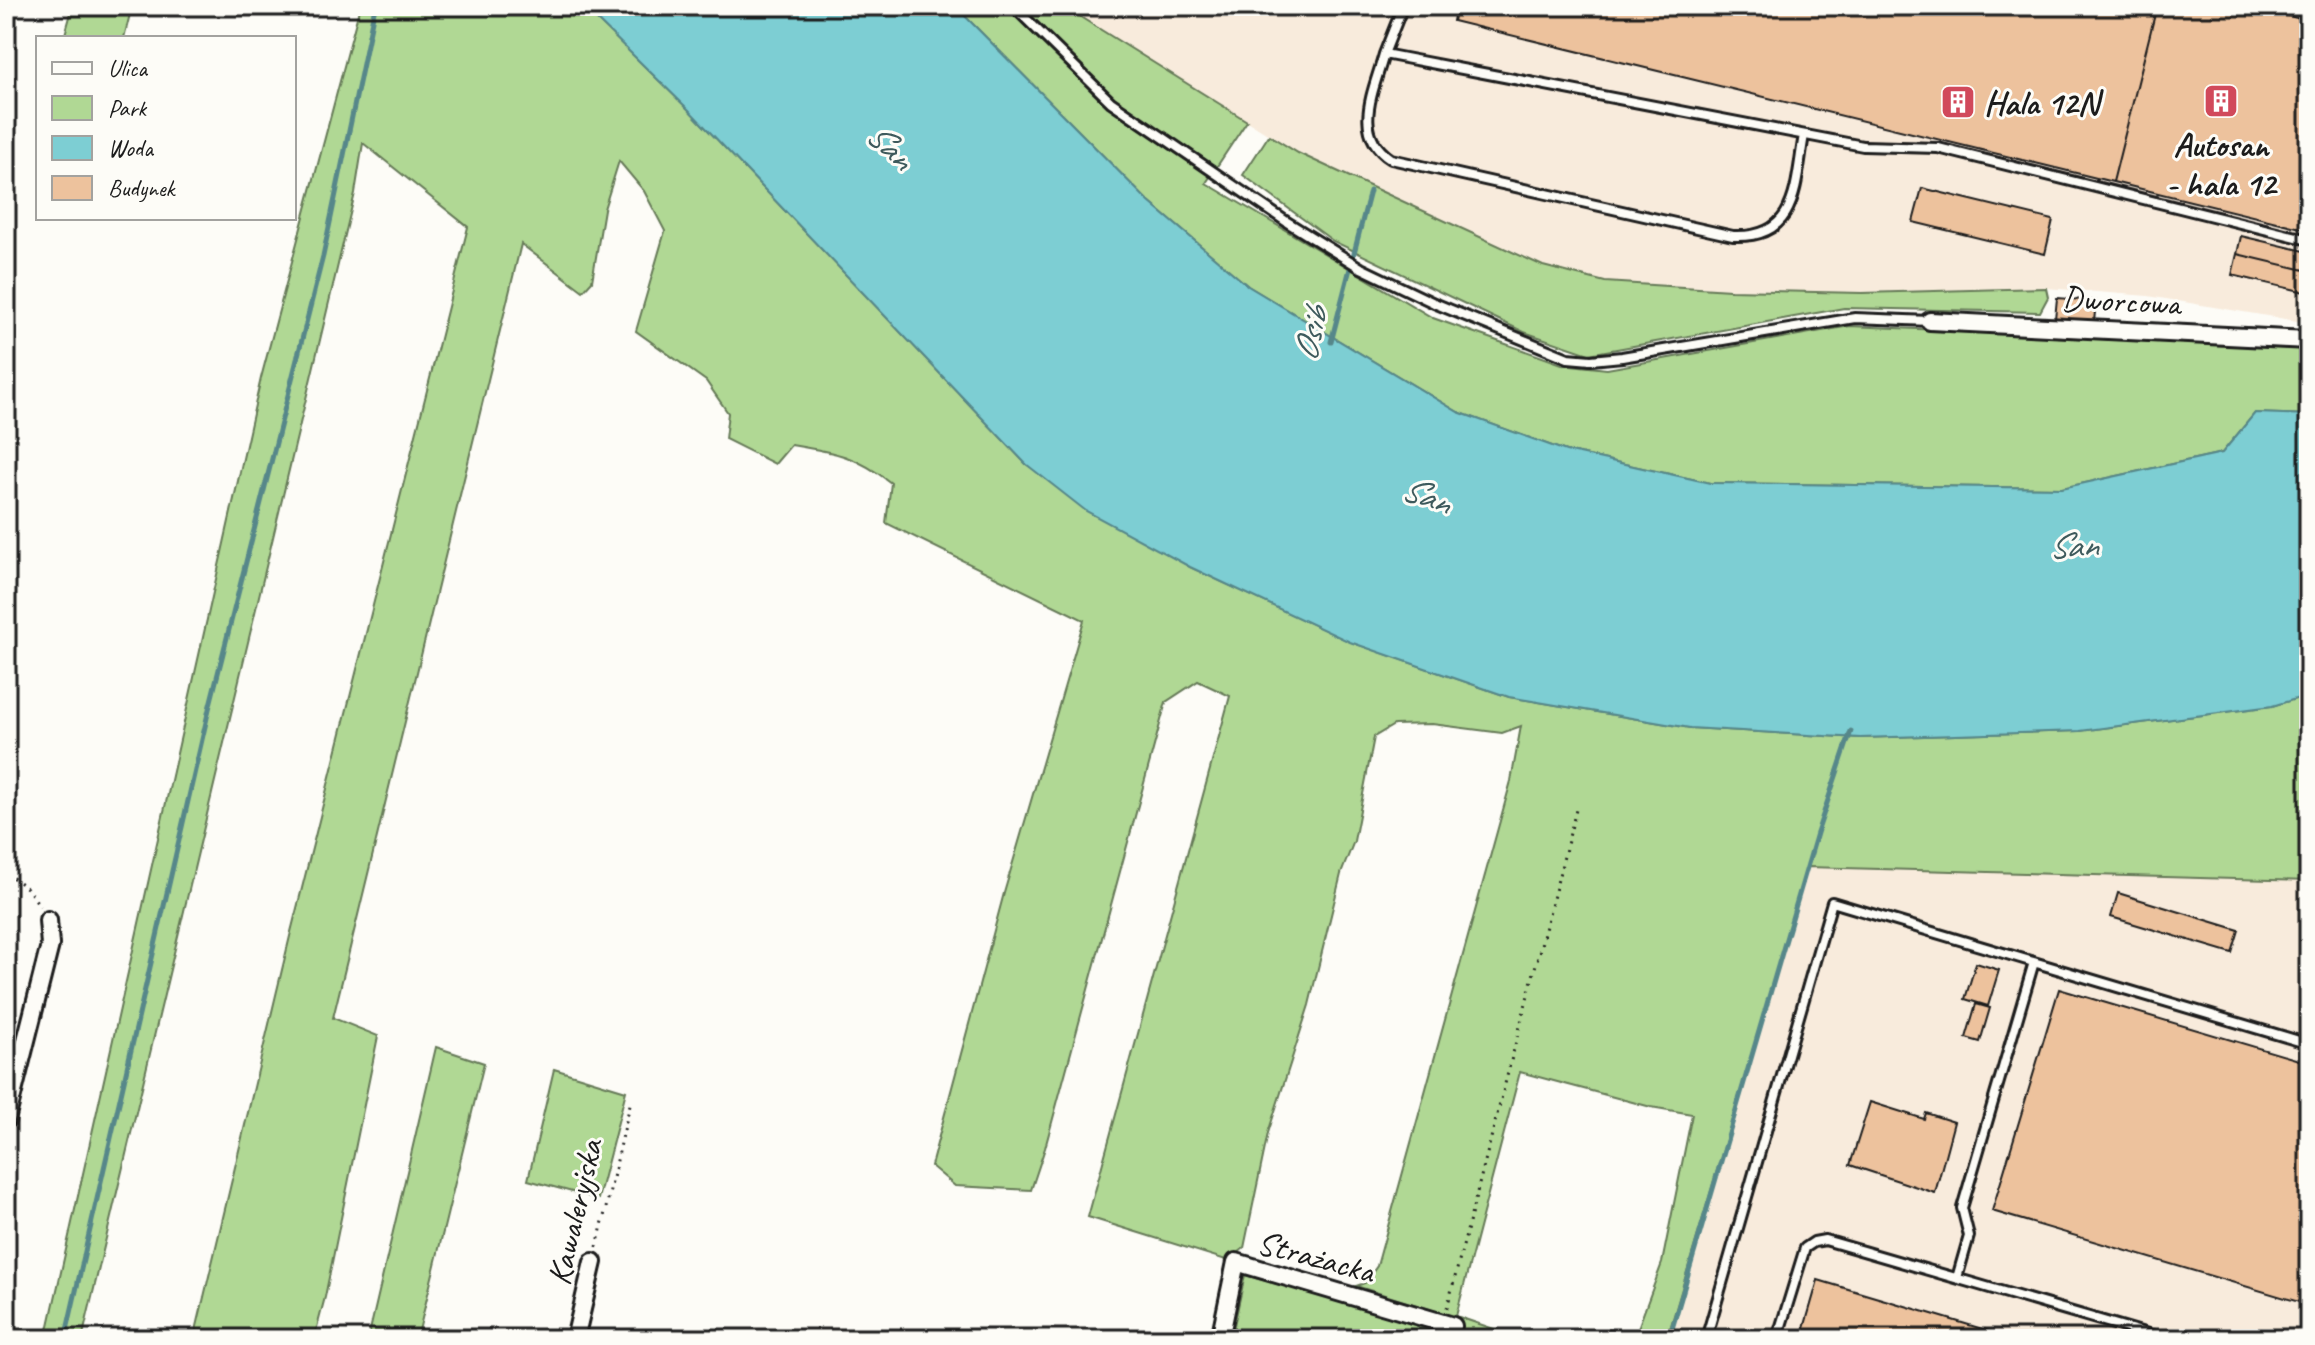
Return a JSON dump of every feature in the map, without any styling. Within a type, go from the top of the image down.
[{"type":"street","name":"Dworcowa","points":[[1930,321],[2309,340]]},
{"type":"street","points":[[6,1120],[50,945],[48,920]]},
{"type":"street","name":"Kawaleryjska","points":[[575,1339],[593,1262]]},
{"type":"street","name":"Strażacka","points":[[1220,1339],[1236,1262],[1448,1324]]},
{"type":"lane","points":[[1013,6],[1111,102],[1163,141],[1341,256],[1501,332],[1568,358],[1591,360],[1855,318],[1930,321]]},
{"type":"lane","points":[[1403,6],[1384,54],[1367,118],[1369,136],[1376,150],[1391,159],[1733,236],[1753,237],[1782,221],[1791,206],[1804,135]]},
{"type":"lane","points":[[1384,54],[1863,146],[1938,148],[2309,240]]},
{"type":"lane","points":[[1706,1339],[1832,902],[2309,1044]]},
{"type":"lane","points":[[1957,1278],[1969,1236],[1962,1208],[2034,962]]},
{"type":"lane","points":[[1777,1339],[1805,1248],[1825,1240],[2165,1339]]},
{"type":"path","points":[[1448,1324],[1577,806]]},
{"type":"path","points":[[6,873],[27,888],[48,920]]},
{"type":"path","name":"Kawaleryjska","points":[[593,1262],[631,1100]]},
{"type":"shaded area","points":[[1071,6],[2309,6],[2309,323],[2148,296],[2046,288],[1863,293],[1730,290],[1605,282],[1543,267],[1298,153],[1082,18]]},
{"type":"shaded area","points":[[1807,867],[2309,881],[2309,1339],[1667,1339]]},
{"type":"green space","points":[[73,6],[132,6],[124,36],[65,36]]},
{"type":"green space","points":[[360,6],[583,6],[689,110],[1026,464],[1190,567],[1351,642],[1509,697],[1690,728],[1860,738],[2080,731],[2272,706],[2309,695],[2309,881],[1807,867],[1667,1339],[1634,1339],[1662,1263],[1692,1114],[1651,1107],[1520,1072],[1456,1316],[1523,1339],[1231,1339],[1245,1275],[1457,1335],[1455,1317],[1356,1286],[1365,1283],[1377,1266],[1511,781],[1521,726],[1502,733],[1432,724],[1394,725],[1374,737],[1354,841],[1341,874],[1309,1005],[1268,1133],[1244,1248],[1229,1261],[1088,1217],[1230,696],[1198,681],[1166,702],[1031,1190],[955,1186],[931,1166],[1004,893],[1084,620],[886,523],[891,483],[867,466],[832,453],[791,445],[775,464],[725,439],[728,413],[706,381],[636,331],[665,231],[644,191],[619,161],[604,209],[592,281],[583,291],[521,244],[333,1018],[378,1036],[314,1339],[194,1339],[291,932],[468,227],[363,143],[355,193],[82,1339],[46,1339],[261,378]]},
{"type":"green space","points":[[955,6],[1071,6],[1082,18],[1247,121],[1206,183],[1433,318],[1562,364],[1607,369],[1850,326],[2257,344],[2309,348],[2309,415],[2255,413],[2222,453],[2062,488],[1710,483],[1566,451],[1458,412],[1248,286],[1149,202]]},
{"type":"green space","points":[[1269,135],[1298,153],[1543,266],[1605,282],[1730,290],[1862,293],[2046,288],[2048,297],[2040,312],[1844,308],[1589,354],[1524,332],[1333,241],[1243,175]]},
{"type":"green space","points":[[436,1047],[484,1063],[417,1339],[368,1339]]},
{"type":"green space","points":[[554,1069],[626,1091],[598,1199],[528,1180]]},
{"type":"water","name":"San","points":[[583,6],[955,6],[1149,202],[1248,286],[1458,412],[1566,451],[1710,483],[2062,488],[2222,453],[2255,413],[2309,415],[2309,695],[2272,706],[2080,731],[1860,738],[1690,728],[1509,697],[1350,642],[1190,567],[1086,511],[1026,464],[689,110]]},
{"type":"building","name":"Hala 12N","points":[[1456,6],[2157,6],[2113,182],[1453,21]]},
{"type":"building","name":"Autosan - hala 12","points":[[2157,6],[2250,6],[2309,21],[2309,230],[2113,182]]},
{"type":"building","points":[[1922,188],[2053,220],[2045,254],[1913,222]]},
{"type":"building","points":[[2241,236],[2309,252],[2309,271],[2237,254]]},
{"type":"building","points":[[2237,254],[2309,271],[2309,293],[2232,275]]},
{"type":"building","points":[[2057,298],[2096,301],[2094,322],[2055,319]]},
{"type":"building","points":[[2118,893],[2239,930],[2232,953],[2111,917]]},
{"type":"building","points":[[1976,963],[1999,970],[1988,1006],[1965,999]]},
{"type":"building","points":[[2059,989],[2309,1063],[2309,1305],[1992,1211]]},
{"type":"building","points":[[1976,1004],[1990,1008],[1980,1042],[1966,1038]]},
{"type":"building","points":[[1870,1102],[1924,1119],[1926,1113],[1954,1122],[1935,1193],[1850,1165]]},
{"type":"building","points":[[1818,1280],[2016,1339],[1801,1339]]},
{"type":"waterway","points":[[65,1339],[209,709],[323,256],[375,6]]},
{"type":"waterway","name":"Osib","points":[[1331,342],[1370,191]]},
{"type":"waterway","points":[[1669,1339],[1817,833],[1851,731]]},
{"type":"place","name":"Autosan - hala 12","points":[[2221,101]]},
{"type":"place","name":"Hala 12N","points":[[1958,102]]}]
